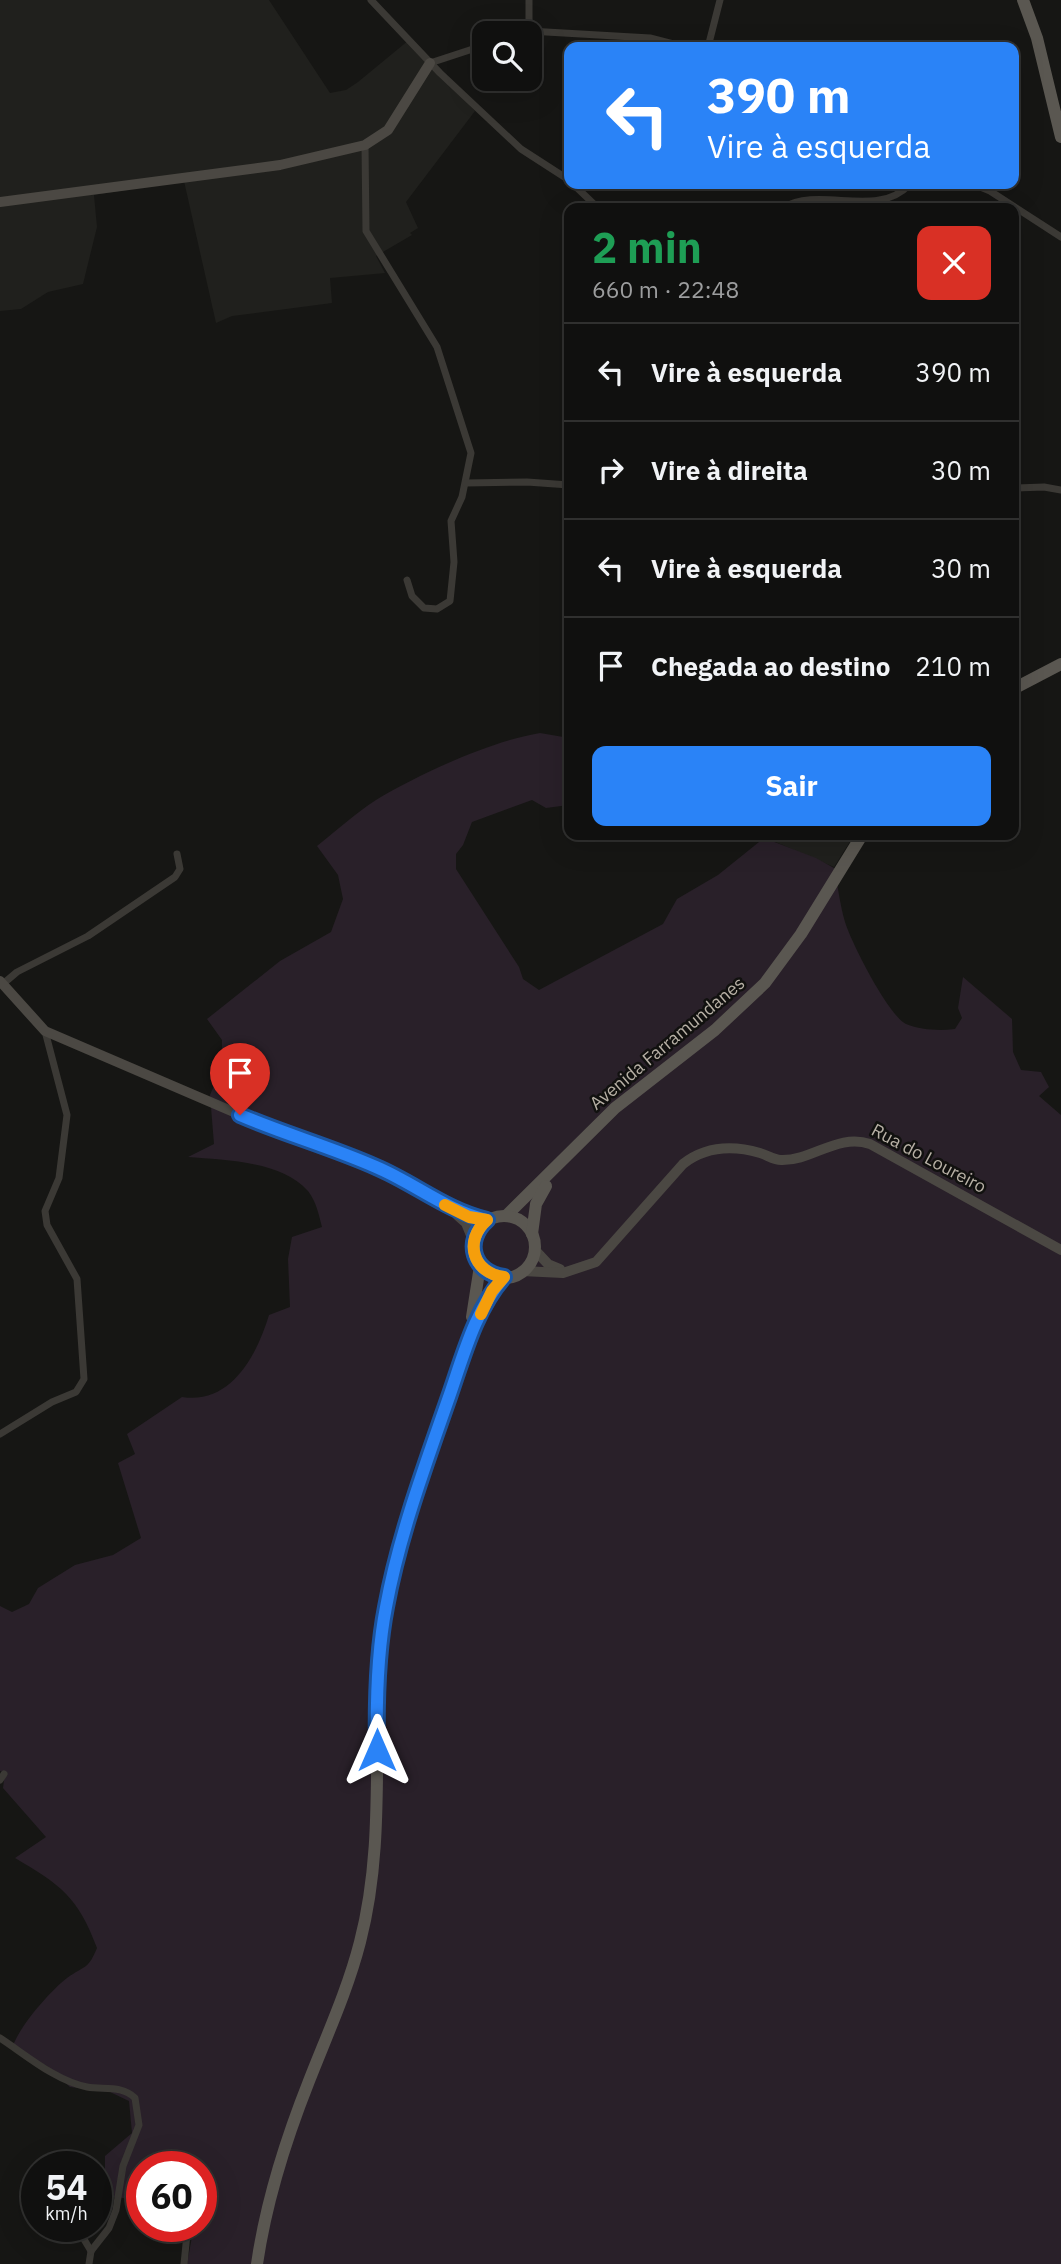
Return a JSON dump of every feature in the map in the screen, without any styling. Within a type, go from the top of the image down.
[{"type":"main road","points":[[1023,0],[1056,93],[1061,137]]},
{"type":"main road","points":[[1019,686],[1061,664]]},
{"type":"main road","name":"Avenida Farramundanes","points":[[506,1216],[615,1108],[715,1030],[765,982],[802,934],[859,840]]},
{"type":"main road","points":[[532,1234],[522,1222],[506,1216],[487,1220],[474,1240],[475,1258],[480,1266],[495,1276],[504,1277],[522,1271],[528,1265],[534,1249],[532,1234],[536,1204],[556,1167]]},
{"type":"main road","points":[[462,1360],[477,1300],[480,1266]]},
{"type":"main road","points":[[257,2264],[283,2157],[360,1942],[376,1855],[379,1675],[386,1607],[398,1554],[462,1360],[485,1303],[504,1277]]},
{"type":"street","points":[[371,0],[430,63],[521,149],[564,177]]},
{"type":"street","points":[[526,21],[529,0]]},
{"type":"street","points":[[709,42],[720,0]]},
{"type":"street","points":[[542,33],[650,38],[666,42]]},
{"type":"street","points":[[0,202],[280,165],[365,145],[388,130],[430,63],[472,49]]},
{"type":"street","points":[[365,145],[363,220],[366,231],[437,346],[471,453],[466,483],[451,521],[454,562],[450,601],[437,608],[424,608],[412,596],[407,580]]},
{"type":"street","points":[[578,189],[593,203]]},
{"type":"street","points":[[796,203],[892,198],[903,189]]},
{"type":"street","points":[[985,189],[1009,203]]},
{"type":"street","points":[[1019,210],[1061,237]]},
{"type":"street","points":[[466,483],[564,485]]},
{"type":"street","points":[[1019,488],[1044,487],[1061,490]]},
{"type":"street","points":[[177,854],[180,869],[175,877],[118,917],[2,982],[45,1031],[264,1125],[374,1166],[469,1217],[487,1220]]},
{"type":"street","points":[[0,1434],[52,1402],[76,1392],[84,1379],[77,1279],[45,1217],[60,1178],[67,1115],[45,1031]]},
{"type":"street","name":"Rua do Loureiro","points":[[522,1271],[573,1272],[603,1256],[683,1164],[696,1153],[713,1148],[742,1150],[781,1161],[851,1140],[870,1144],[1061,1250]]},
{"type":"street","points":[[447,1206],[466,1223],[474,1240]]},
{"type":"street","points":[[534,1249],[548,1264],[573,1272]]},
{"type":"street","points":[[0,2038],[71,2082],[87,2087],[121,2090],[135,2098],[139,2125],[123,2166],[116,2210],[109,2228],[91,2251],[89,2264]]},
{"type":"street","points":[[86,2242],[91,2251]]},
{"type":"street","points":[[184,2264],[186,2242]]},
{"type":"shaded area","points":[[0,0],[269,0],[330,93],[346,90],[358,82],[409,40],[475,111],[406,202],[418,228],[410,233],[412,235],[376,256],[385,273],[330,278],[332,303],[232,316],[216,323],[184,181],[94,195],[97,227],[83,284],[48,292],[21,309],[0,311]]},
{"type":"shaded area","points":[[540,733],[564,737],[564,806],[546,808],[532,800],[472,822],[463,845],[456,854],[456,869],[519,967],[523,979],[539,990],[663,924],[677,899],[718,875],[762,840],[769,840],[834,868],[849,932],[871,977],[898,1018],[918,1028],[955,1029],[962,1018],[958,1008],[963,977],[1012,1019],[1013,1052],[1021,1070],[1041,1072],[1049,1087],[1039,1096],[1061,1115],[1061,2264],[187,2264],[191,2242],[217,2242],[217,2151],[126,2151],[126,2199],[112,2197],[111,2151],[132,2133],[129,2101],[110,2092],[70,2087],[47,2066],[12,2048],[21,2030],[44,2001],[67,1978],[88,1964],[97,1948],[83,1916],[66,1894],[45,1876],[15,1858],[46,1837],[3,1788],[5,1773],[0,1771],[0,1606],[12,1612],[29,1604],[38,1588],[75,1565],[113,1555],[141,1538],[118,1463],[135,1454],[127,1434],[182,1397],[215,1393],[239,1374],[257,1346],[269,1315],[290,1307],[288,1259],[292,1237],[322,1227],[308,1191],[283,1173],[252,1164],[188,1157],[214,1144],[210,1095],[222,1067],[222,1040],[207,1019],[280,961],[331,932],[343,899],[338,875],[317,846],[369,805],[393,790],[456,760],[500,743]]},
{"type":"shaded area","points":[[771,840],[851,840],[834,867]]},
{"type":"slow traffic","points":[[445,1205],[469,1217],[487,1220],[476,1232],[473,1249],[475,1258],[486,1272],[504,1277],[492,1291],[481,1314]]},
{"type":"route","points":[[240,1115],[374,1166],[469,1217],[487,1220],[476,1232],[473,1249],[475,1258],[486,1272],[504,1277],[485,1303],[462,1360],[398,1554],[380,1650],[377,1750]]}]
